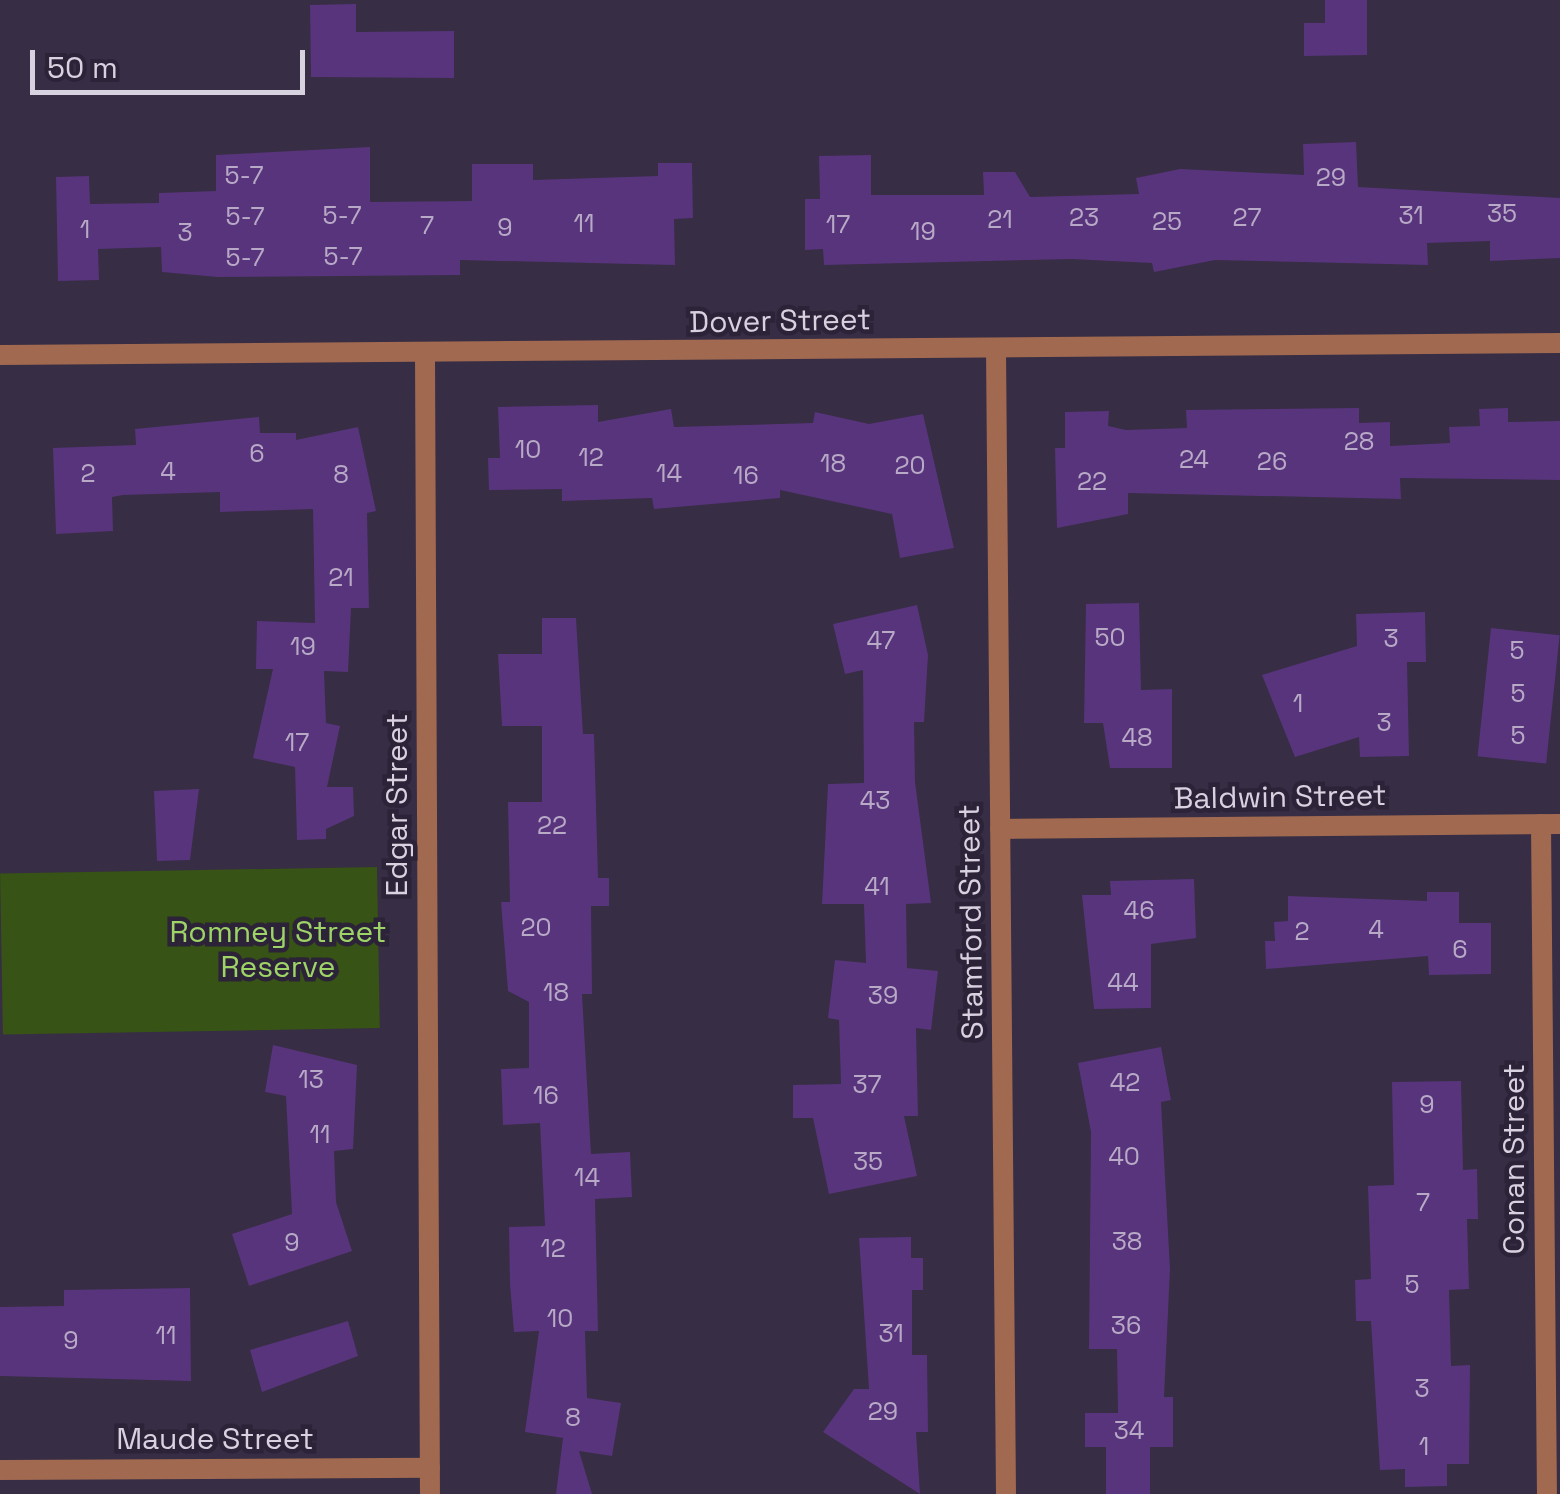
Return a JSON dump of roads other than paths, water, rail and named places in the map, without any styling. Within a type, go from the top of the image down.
[{"type":"street","name":"Dover Street","points":[[0,356],[1560,343]]},
{"type":"street","name":"Stamford Street","points":[[996,349],[1006,1494]]},
{"type":"street","name":"Edgar Street","points":[[425,355],[430,1494]]},
{"type":"street","name":"Baldwin Street","points":[[1000,829],[1550,824]]},
{"type":"street","name":"Conan Street","points":[[1547,1494],[1550,824]]},
{"type":"street","name":"Maude Street","points":[[0,1470],[430,1468]]},
{"type":"park label","name":"Romney Street Reserve","points":[[278,949]]}]
